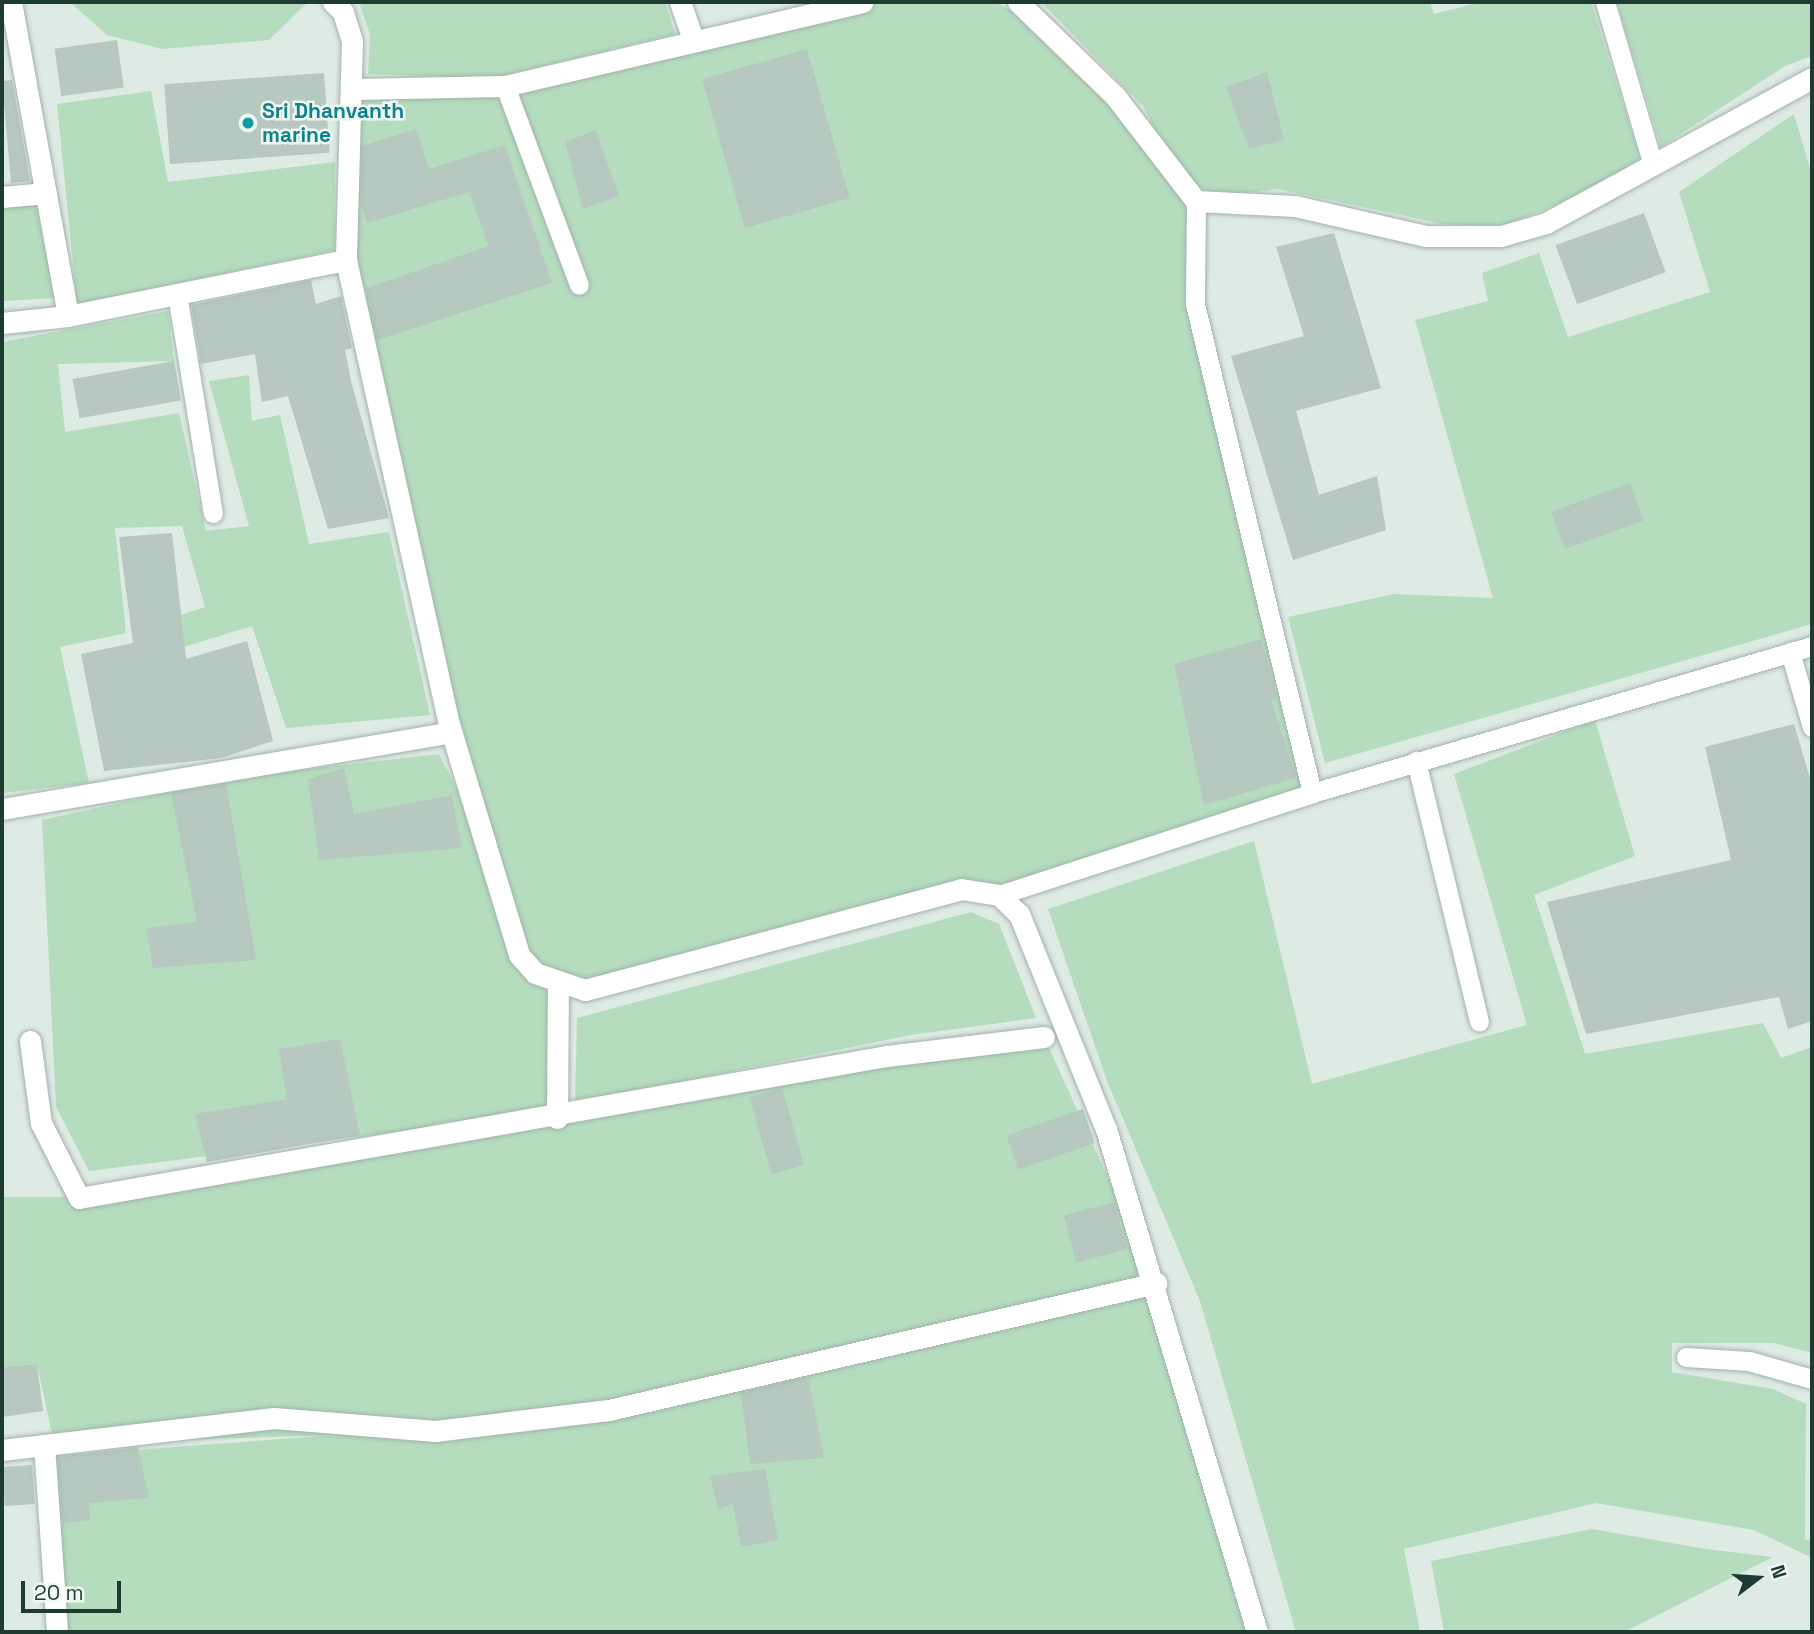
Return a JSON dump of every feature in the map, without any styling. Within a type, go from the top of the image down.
[{"type":"street","points":[[11,2],[68,316]]},
{"type":"street","points":[[680,2],[694,43]]},
{"type":"street","points":[[352,89],[505,86],[862,2]]},
{"type":"street","points":[[1018,2],[1115,96],[1196,201],[1294,206],[1426,236],[1501,236],[1595,202],[1653,165],[1812,78]]},
{"type":"street","points":[[340,5],[352,41],[346,260],[451,732],[505,924],[519,955],[558,985],[608,987],[961,889],[999,895],[1019,914],[1106,1129],[1156,1283],[1257,1632]]},
{"type":"street","points":[[2,197],[46,193]]},
{"type":"street","points":[[2,323],[68,316],[346,260]]},
{"type":"street","points":[[2,809],[451,732]]},
{"type":"street","points":[[556,1118],[558,985]]},
{"type":"street","points":[[30,1041],[41,1123],[79,1198],[556,1118],[874,1058],[1044,1037]]},
{"type":"street","points":[[2,1450],[274,1418],[435,1431],[609,1410],[1156,1283]]},
{"type":"street","points":[[44,1444],[57,1632]]},
{"type":"lane","points":[[1605,2],[1653,165]]},
{"type":"lane","points":[[505,86],[579,285]]},
{"type":"lane","points":[[1196,201],[1195,304],[1312,793]]},
{"type":"lane","points":[[177,294],[213,513]]},
{"type":"lane","points":[[999,895],[1416,761],[1812,646]]},
{"type":"lane","points":[[1790,652],[1812,727]]},
{"type":"lane","points":[[1416,761],[1479,1022]]},
{"type":"lane","points":[[1686,1357],[1749,1361],[1812,1379]]},
{"type":"green space","points":[[70,2],[308,2],[269,40],[162,49],[107,35]]},
{"type":"green space","points":[[359,2],[665,2],[675,34],[493,78],[368,74],[370,35]]},
{"type":"green space","points":[[862,2],[995,2],[1045,28],[1181,189],[1312,793],[1018,889],[961,889],[608,987],[535,973],[451,732],[346,260],[352,89],[505,86]]},
{"type":"green space","points":[[1041,2],[1430,2],[1434,14],[1481,2],[1591,2],[1640,158],[1605,185],[1505,225],[1443,224],[1278,189],[1221,196],[1202,189],[1172,161],[1143,106]]},
{"type":"green space","points":[[1617,2],[1812,2],[1812,56],[1785,66],[1661,147]]},
{"type":"green space","points":[[151,91],[168,182],[335,162],[335,250],[77,304],[57,104]]},
{"type":"green space","points":[[1794,114],[1812,175],[1812,624],[1325,763],[1288,617],[1394,594],[1493,598],[1415,320],[1488,301],[1482,273],[1539,253],[1568,337],[1710,292],[1679,192]]},
{"type":"green space","points":[[40,203],[58,298],[2,301],[2,207]]},
{"type":"green space","points":[[168,311],[174,361],[58,364],[65,432],[179,413],[206,531],[249,526],[209,381],[249,375],[252,421],[280,415],[309,544],[389,532],[430,715],[286,728],[252,626],[184,647],[197,709],[150,625],[205,607],[182,526],[115,528],[126,633],[60,647],[89,783],[2,793],[2,342]]},
{"type":"green space","points":[[1595,720],[1635,856],[1534,895],[1585,1054],[1763,1023],[1781,1058],[1812,1047],[1812,1353],[1774,1343],[1672,1343],[1672,1372],[1773,1389],[1806,1404],[1805,1540],[1812,1539],[1812,1558],[1754,1530],[1596,1503],[1404,1549],[1420,1632],[1296,1632],[1200,1301],[1107,1081],[1048,909],[1254,841],[1312,1084],[1527,1025],[1454,774]]},
{"type":"green space","points":[[439,754],[457,789],[515,968],[548,991],[548,1113],[89,1171],[56,1107],[42,820],[238,777]]},
{"type":"green space","points":[[971,912],[999,924],[1036,1018],[911,1035],[575,1103],[577,1018]]},
{"type":"green space","points":[[1044,1037],[1156,1283],[1257,1632],[61,1632],[52,1456],[337,1435],[54,1444],[37,1364],[2,1367],[2,1197],[80,1197]]},
{"type":"green space","points":[[1592,1529],[1706,1549],[1773,1557],[1624,1632],[1444,1632],[1431,1561]]},
{"type":"building","points":[[117,40],[124,88],[61,96],[55,49]]},
{"type":"building","points":[[807,49],[850,198],[745,228],[702,79]]},
{"type":"building","points":[[1267,72],[1284,140],[1249,149],[1226,87]]},
{"type":"building","name":"Sri Dhanvanth marine","points":[[324,73],[330,153],[170,164],[164,84]]},
{"type":"building","points":[[12,80],[30,181],[11,183],[2,81]]},
{"type":"building","points":[[416,129],[429,169],[505,145],[552,283],[377,340],[366,288],[489,246],[469,192],[367,223],[361,203],[362,146]]},
{"type":"building","points":[[596,130],[619,196],[583,209],[565,142]]},
{"type":"building","points":[[1644,213],[1666,272],[1577,304],[1556,245]]},
{"type":"building","points":[[1334,233],[1381,388],[1296,411],[1319,495],[1377,476],[1386,530],[1293,560],[1231,356],[1304,336],[1276,247]]},
{"type":"building","points":[[311,280],[316,304],[341,296],[352,348],[345,350],[351,381],[389,518],[328,529],[288,396],[262,402],[255,354],[201,364],[191,305]]},
{"type":"building","points":[[174,361],[181,400],[80,418],[73,379]]},
{"type":"building","points":[[1630,483],[1644,521],[1565,549],[1551,512]]},
{"type":"building","points":[[172,533],[186,659],[247,641],[273,741],[221,758],[104,771],[81,654],[133,643],[119,537]]},
{"type":"building","points":[[1261,639],[1277,698],[1271,700],[1296,778],[1204,805],[1174,664]]},
{"type":"building","points":[[1794,724],[1812,785],[1812,1021],[1788,1029],[1779,997],[1586,1034],[1547,902],[1731,860],[1705,747]]},
{"type":"building","points":[[344,768],[354,814],[452,795],[462,848],[319,860],[308,779]]},
{"type":"building","points":[[226,784],[256,960],[153,968],[146,928],[197,922],[171,793]]},
{"type":"building","points":[[340,1039],[360,1135],[207,1162],[195,1114],[287,1099],[279,1049]]},
{"type":"building","points":[[782,1088],[804,1165],[771,1174],[749,1097]]},
{"type":"building","points":[[1083,1109],[1095,1143],[1018,1169],[1006,1135]]},
{"type":"building","points":[[1114,1202],[1127,1249],[1076,1263],[1064,1215]]},
{"type":"building","points":[[37,1364],[43,1411],[2,1417],[2,1367]]},
{"type":"building","points":[[808,1377],[824,1458],[750,1464],[741,1393]]},
{"type":"building","points":[[138,1447],[149,1498],[89,1503],[90,1520],[63,1523],[58,1457]]},
{"type":"building","points":[[32,1465],[35,1504],[5,1506],[2,1467]]},
{"type":"building","points":[[765,1469],[778,1540],[741,1547],[733,1504],[718,1509],[710,1476]]},
{"type":"place","name":"Sri Dhanvanth marine","points":[[248,123]]}]
